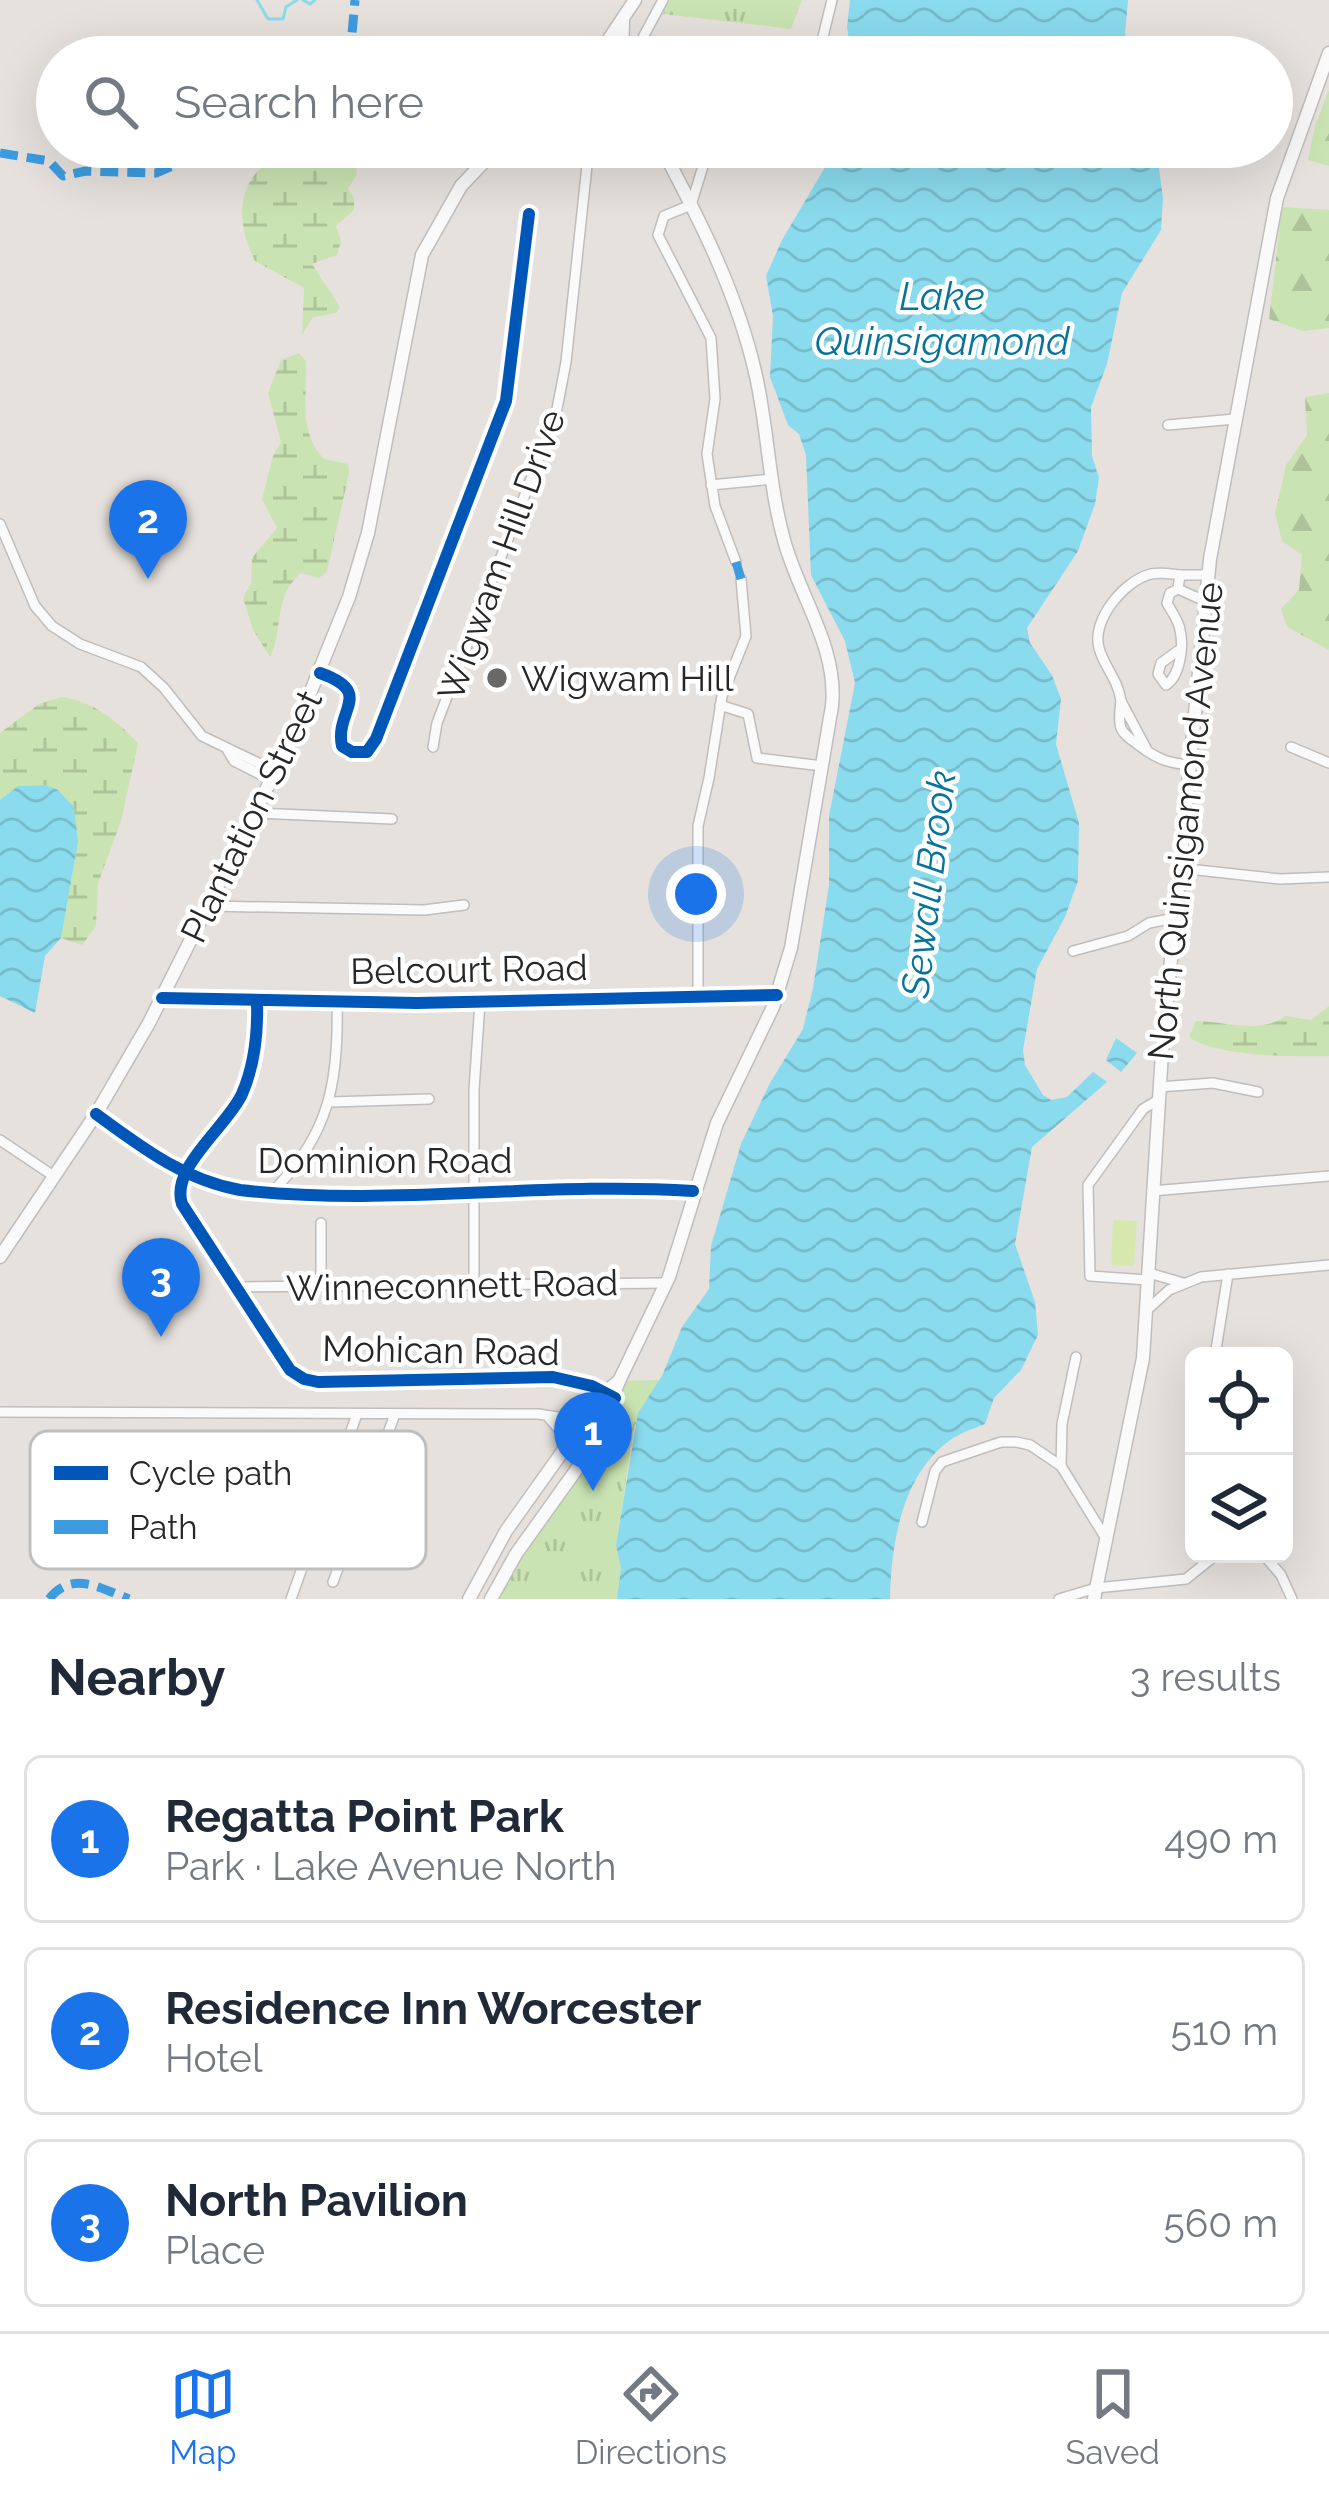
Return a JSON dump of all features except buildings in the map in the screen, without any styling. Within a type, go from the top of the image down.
[{"type":"main road","points":[[614,36],[635,0]]},
{"type":"main road","points":[[623,21],[623,36]]},
{"type":"main road","name":"North Quinsigamond Avenue","points":[[1293,153],[1329,53]]},
{"type":"main road","name":"Plantation Street","points":[[0,1257],[96,1114],[162,998],[256,813],[320,673],[368,533],[422,255],[461,186],[478,168]]},
{"type":"main road","points":[[469,1599],[494,1550],[619,1381],[666,1283],[717,1123],[778,995],[791,948],[831,718],[828,652],[790,563],[743,326],[672,168]]},
{"type":"main road","name":"North Quinsigamond Avenue","points":[[1095,1593],[1139,1385],[1159,1094],[1208,575],[1288,168]]},
{"type":"main road","points":[[491,1599],[516,1554],[580,1467],[600,1431],[610,1395]]},
{"type":"street","points":[[644,36],[663,0]]},
{"type":"street","points":[[823,36],[832,0]]},
{"type":"street","name":"Wigwam Hill Drive","points":[[433,747],[437,723],[556,414],[588,168]]},
{"type":"street","points":[[703,168],[692,205],[664,216],[658,227],[662,247],[711,338],[715,382],[707,444],[711,485],[736,562]]},
{"type":"street","name":"Wigwam Hill Drive","points":[[320,673],[339,680],[349,691],[351,702],[340,732],[342,746],[367,752],[506,401],[530,214]]},
{"type":"street","points":[[1168,425],[1235,419]]},
{"type":"street","points":[[711,485],[773,479]]},
{"type":"street","points":[[0,524],[46,620],[80,644],[148,672],[195,730],[273,776]]},
{"type":"street","points":[[1147,750],[1099,649],[1102,622],[1117,598],[1142,578],[1160,573],[1208,575]]},
{"type":"street","points":[[1178,589],[1180,575]]},
{"type":"street","points":[[698,996],[697,846],[720,705],[746,636],[741,579]]},
{"type":"street","points":[[1178,589],[1205,601]]},
{"type":"street","points":[[1178,589],[1170,593],[1167,603],[1180,627],[1179,650]]},
{"type":"street","points":[[1121,700],[1122,734],[1158,760],[1189,765]]},
{"type":"street","points":[[720,705],[748,714],[757,758],[822,766]]},
{"type":"street","points":[[1291,747],[1329,763]]},
{"type":"street","points":[[256,813],[392,819]]},
{"type":"street","points":[[1179,868],[1280,879],[1329,877]]},
{"type":"street","points":[[208,907],[424,910],[464,904]]},
{"type":"street","points":[[1072,951],[1174,918]]},
{"type":"street","name":"Belcourt Road","points":[[162,998],[479,1002],[778,995]]},
{"type":"street","points":[[238,1288],[178,1192],[185,1173],[239,1100],[257,1040],[257,1002]]},
{"type":"street","points":[[272,1192],[304,1157],[330,1102],[338,1002]]},
{"type":"street","points":[[474,1285],[479,1002]]},
{"type":"street","points":[[1258,1092],[1213,1083],[1159,1094],[1143,1109],[1088,1185],[1090,1276],[1149,1276],[1183,1282],[1329,1265]]},
{"type":"street","points":[[330,1102],[429,1100]]},
{"type":"street","name":"Dominion Road","points":[[96,1114],[185,1173],[224,1187],[272,1192],[476,1193],[592,1186],[693,1191]]},
{"type":"street","points":[[0,1140],[55,1177]]},
{"type":"street","points":[[1152,1191],[1329,1176]]},
{"type":"street","points":[[321,1287],[322,1223]]},
{"type":"street","points":[[1216,1347],[1228,1274]]},
{"type":"street","points":[[1147,1310],[1183,1282]]},
{"type":"street","name":"Winneconnett Road","points":[[238,1288],[666,1283]]},
{"type":"street","name":"Mohican Road","points":[[238,1288],[290,1370],[304,1379],[386,1382],[554,1377],[610,1395]]},
{"type":"street","points":[[1061,1466],[1062,1424],[1076,1358]]},
{"type":"street","points":[[0,1412],[544,1414],[600,1431]]},
{"type":"street","points":[[351,1431],[357,1414]]},
{"type":"street","points":[[389,1431],[395,1414]]},
{"type":"street","points":[[544,1414],[562,1433],[561,1457]]},
{"type":"street","points":[[922,1522],[935,1471],[955,1455],[1016,1442],[1030,1445],[1061,1466],[1105,1537]]},
{"type":"street","points":[[1059,1599],[1182,1580],[1208,1563]]},
{"type":"street","points":[[1271,1563],[1292,1599]]},
{"type":"street","points":[[291,1599],[302,1569]]},
{"type":"street","points":[[333,1582],[338,1569]]},
{"type":"green space","points":[[669,0],[802,0],[791,29],[663,14]]},
{"type":"green space","points":[[1329,90],[1329,166],[1308,160]]},
{"type":"green space","points":[[261,168],[356,168],[348,189],[354,210],[336,226],[341,241],[337,255],[312,264],[340,307],[336,313],[313,317],[302,335],[304,288],[255,261],[244,232],[243,204],[252,178]]},
{"type":"green space","points":[[1282,207],[1329,210],[1329,328],[1303,331],[1269,319]]},
{"type":"green space","points":[[299,353],[306,361],[310,436],[324,459],[348,464],[349,473],[327,572],[319,578],[301,573],[292,582],[282,603],[270,657],[253,630],[243,598],[251,583],[252,558],[277,528],[262,499],[281,442],[268,393],[281,360]]},
{"type":"green space","points":[[1329,393],[1329,650],[1287,627],[1281,609],[1299,590],[1302,555],[1282,541],[1275,514],[1286,465],[1307,435],[1305,397]]},
{"type":"green space","points":[[61,697],[103,713],[138,743],[121,821],[98,883],[96,926],[82,945],[61,938],[78,842],[45,785],[18,786],[0,800],[0,733],[39,704]]},
{"type":"green space","points":[[1329,1006],[1329,1056],[1237,1052],[1189,1037],[1196,1021],[1254,1026],[1285,1016],[1311,1020]]},
{"type":"green space","points":[[1113,1220],[1137,1221],[1134,1266],[1111,1265]]},
{"type":"green space","points":[[660,1380],[634,1427],[616,1545],[621,1568],[617,1599],[491,1599],[585,1460],[619,1381]]},
{"type":"water","points":[[850,0],[1128,0],[1126,36],[848,36]]},
{"type":"water","name":"Lake Quinsigamond","points":[[825,168],[1159,168],[1161,230],[1122,293],[1107,364],[1091,407],[1092,456],[1099,478],[1095,504],[1078,551],[1027,628],[1030,643],[1052,675],[1061,699],[1056,744],[1079,823],[1078,881],[1037,969],[1023,1050],[1025,1065],[1051,1100],[1067,1097],[1093,1072],[1107,1082],[1032,1147],[1015,1244],[1035,1302],[1038,1335],[1021,1370],[994,1398],[985,1424],[949,1441],[920,1472],[902,1512],[890,1599],[617,1599],[621,1568],[616,1545],[638,1413],[662,1376],[682,1327],[709,1289],[711,1246],[741,1144],[803,1029],[829,885],[829,816],[855,683],[845,641],[811,575],[806,455],[799,434],[788,425],[770,377],[773,316],[766,276]]},
{"type":"water","points":[[45,785],[58,790],[74,807],[78,842],[61,938],[45,956],[35,1013],[0,996],[0,800],[18,786]]},
{"type":"water","points":[[1116,1038],[1137,1053],[1121,1072],[1106,1060]]},
{"type":"waterway","points":[[257,0],[268,19],[283,19],[286,7],[297,0]]},
{"type":"waterway","points":[[303,0],[310,4],[315,0]]},
{"type":"marked path","points":[[352,36],[355,0]]},
{"type":"marked path","points":[[0,153],[36,159]]},
{"type":"marked path","points":[[56,168],[63,176],[86,171],[156,173],[167,168]]},
{"type":"marked path","points":[[736,562],[741,579]]},
{"type":"marked path","points":[[49,1599],[77,1583],[129,1599]]},
{"type":"cycle path","points":[[320,673],[337,680],[349,695],[342,746],[367,752],[506,401],[529,214]]},
{"type":"cycle path","points":[[162,998],[417,1003],[777,995]]},
{"type":"cycle path","points":[[257,1002],[255,1049],[242,1094],[184,1176],[182,1204],[290,1370],[318,1382],[553,1377],[592,1386],[615,1398]]},
{"type":"cycle path","points":[[96,1114],[182,1170],[240,1190],[353,1196],[580,1189],[693,1191]]},
{"type":"place","name":"Residence Inn Worcester","points":[[148,579]]},
{"type":"place","name":"Wigwam Hill","points":[[497,678]]},
{"type":"place","name":"North Pavilion","points":[[161,1337]]},
{"type":"place","name":"Regatta Point Park","points":[[593,1491]]},
{"type":"water label","name":"Sewall Brook","points":[[928,884]]}]
